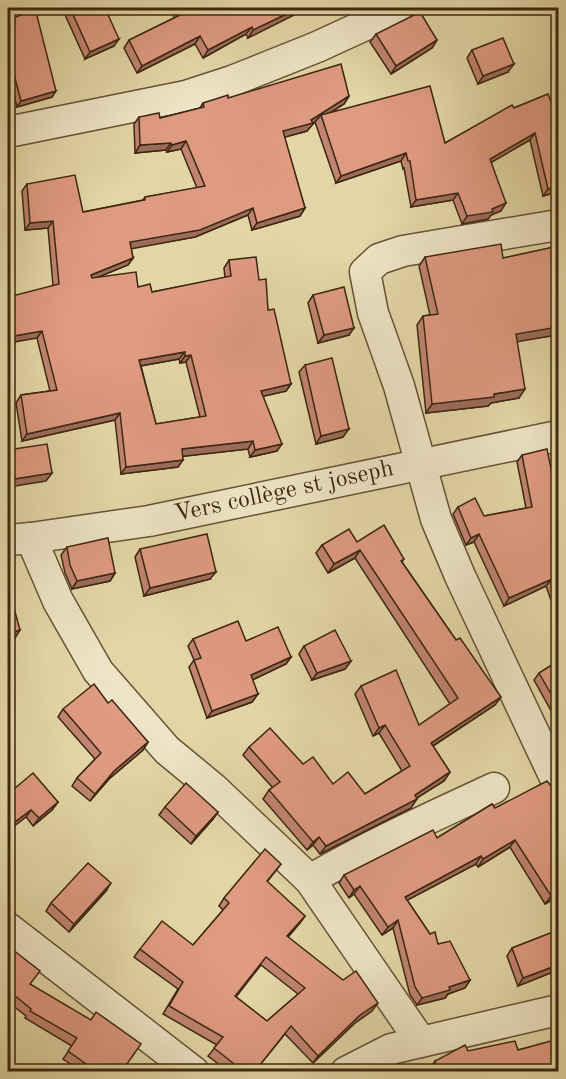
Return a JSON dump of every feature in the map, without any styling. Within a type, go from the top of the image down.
[{"type":"street","points":[[8,132],[186,96],[317,47],[402,8]]},
{"type":"street","points":[[558,225],[403,251],[379,259],[365,272],[373,313],[399,386],[436,519],[460,576],[558,784]]},
{"type":"street","name":"Vers collège st joseph","points":[[19,539],[149,521],[558,436]]},
{"type":"street","points":[[19,539],[99,671],[167,750],[213,788],[310,880],[421,1042]]},
{"type":"street","points":[[310,880],[346,858],[494,788]]},
{"type":"street","points":[[8,928],[194,1071]]},
{"type":"street","points":[[346,1071],[391,1049],[558,1010]]},
{"type":"building","points":[[35,8],[56,91],[21,101],[8,55],[8,21]]},
{"type":"building","points":[[70,8],[105,8],[119,39],[90,52]]},
{"type":"building","points":[[178,8],[299,8],[253,30],[252,27],[208,50],[200,36],[142,66],[129,40],[180,15]]},
{"type":"building","points":[[420,12],[437,40],[396,66],[376,34]]},
{"type":"building","points":[[503,38],[514,64],[483,76],[472,50]]},
{"type":"building","points":[[341,64],[349,96],[311,120],[313,123],[283,131],[305,208],[257,223],[253,208],[200,230],[130,242],[133,258],[91,275],[92,278],[136,272],[138,287],[150,284],[152,292],[231,276],[229,260],[256,257],[259,280],[266,279],[268,310],[274,309],[291,384],[261,391],[282,444],[255,450],[253,441],[182,449],[183,460],[126,467],[120,413],[27,434],[21,395],[57,390],[42,331],[8,337],[8,297],[59,284],[53,221],[30,223],[27,184],[75,175],[83,212],[205,186],[186,141],[172,145],[171,143],[140,145],[139,117],[159,113],[160,118],[204,107],[203,103],[228,95],[228,98]],"holes":[[[185,352],[185,356],[191,355],[206,416],[156,424],[139,360]]]},
{"type":"building","points":[[430,86],[445,143],[512,105],[514,108],[548,94],[558,120],[558,186],[548,189],[535,133],[490,159],[506,203],[492,209],[493,212],[467,216],[458,193],[416,200],[410,161],[406,153],[341,176],[321,115]]},
{"type":"building","points":[[558,242],[558,327],[516,334],[525,389],[494,394],[494,397],[432,404],[423,316],[438,314],[425,257],[501,244],[503,258],[554,247],[553,244]]},
{"type":"building","points":[[344,287],[354,328],[324,335],[313,295]]},
{"type":"building","points":[[332,358],[349,429],[321,436],[305,365]]},
{"type":"building","points":[[47,444],[52,473],[8,480],[8,450]]},
{"type":"building","points":[[547,449],[558,503],[558,597],[552,579],[509,598],[479,534],[471,538],[458,507],[475,498],[484,516],[532,507],[522,455]]},
{"type":"building","points":[[384,525],[404,559],[401,561],[456,640],[460,638],[501,697],[431,743],[450,772],[415,795],[417,799],[326,846],[319,837],[313,842],[269,790],[280,782],[249,747],[270,728],[303,764],[313,757],[333,784],[348,772],[365,794],[410,766],[385,725],[379,728],[361,686],[396,670],[419,725],[458,698],[360,550],[334,564],[322,545],[349,529],[357,542]]},
{"type":"building","points":[[207,534],[216,572],[150,588],[140,549]]},
{"type":"building","points":[[108,538],[115,573],[77,581],[70,565],[67,547]]},
{"type":"building","points":[[8,586],[20,630],[8,634]]},
{"type":"building","points":[[238,621],[246,641],[278,627],[291,657],[251,675],[258,694],[212,711],[194,660],[201,658],[193,639]]},
{"type":"building","points":[[335,630],[351,661],[317,673],[304,646]]},
{"type":"building","points":[[558,661],[558,706],[539,673]]},
{"type":"building","points":[[94,684],[108,703],[112,700],[148,742],[114,771],[95,794],[77,778],[101,753],[63,709]]},
{"type":"building","points":[[33,773],[58,802],[39,818],[31,810],[8,827],[8,794]]},
{"type":"building","points":[[547,781],[558,798],[558,891],[551,896],[515,840],[483,859],[481,856],[405,897],[430,934],[435,932],[438,944],[450,941],[470,980],[449,987],[450,990],[422,998],[415,987],[398,920],[388,927],[360,886],[354,890],[344,875],[433,830],[437,838],[492,804],[495,808]]},
{"type":"building","points":[[186,783],[218,812],[196,836],[165,807]]},
{"type":"building","points":[[265,849],[281,864],[267,881],[305,916],[287,936],[343,980],[356,971],[378,1003],[360,1015],[318,1056],[291,1026],[255,1071],[243,1071],[214,1048],[223,1037],[169,1006],[183,982],[140,949],[162,921],[193,945],[229,903],[224,898]],"holes":[[[266,957],[305,988],[267,1021],[235,996]]]},
{"type":"building","points":[[88,863],[111,883],[74,924],[51,903]]},
{"type":"building","points":[[558,930],[558,965],[523,978],[512,948]]},
{"type":"building","points":[[8,946],[40,971],[30,984],[91,1020],[96,1012],[141,1044],[122,1071],[96,1071],[68,1051],[77,1038],[30,1011],[31,1009],[8,990]]},
{"type":"building","points":[[558,1039],[558,1071],[438,1071],[435,1061],[465,1045],[468,1051],[515,1041],[518,1050]]}]
